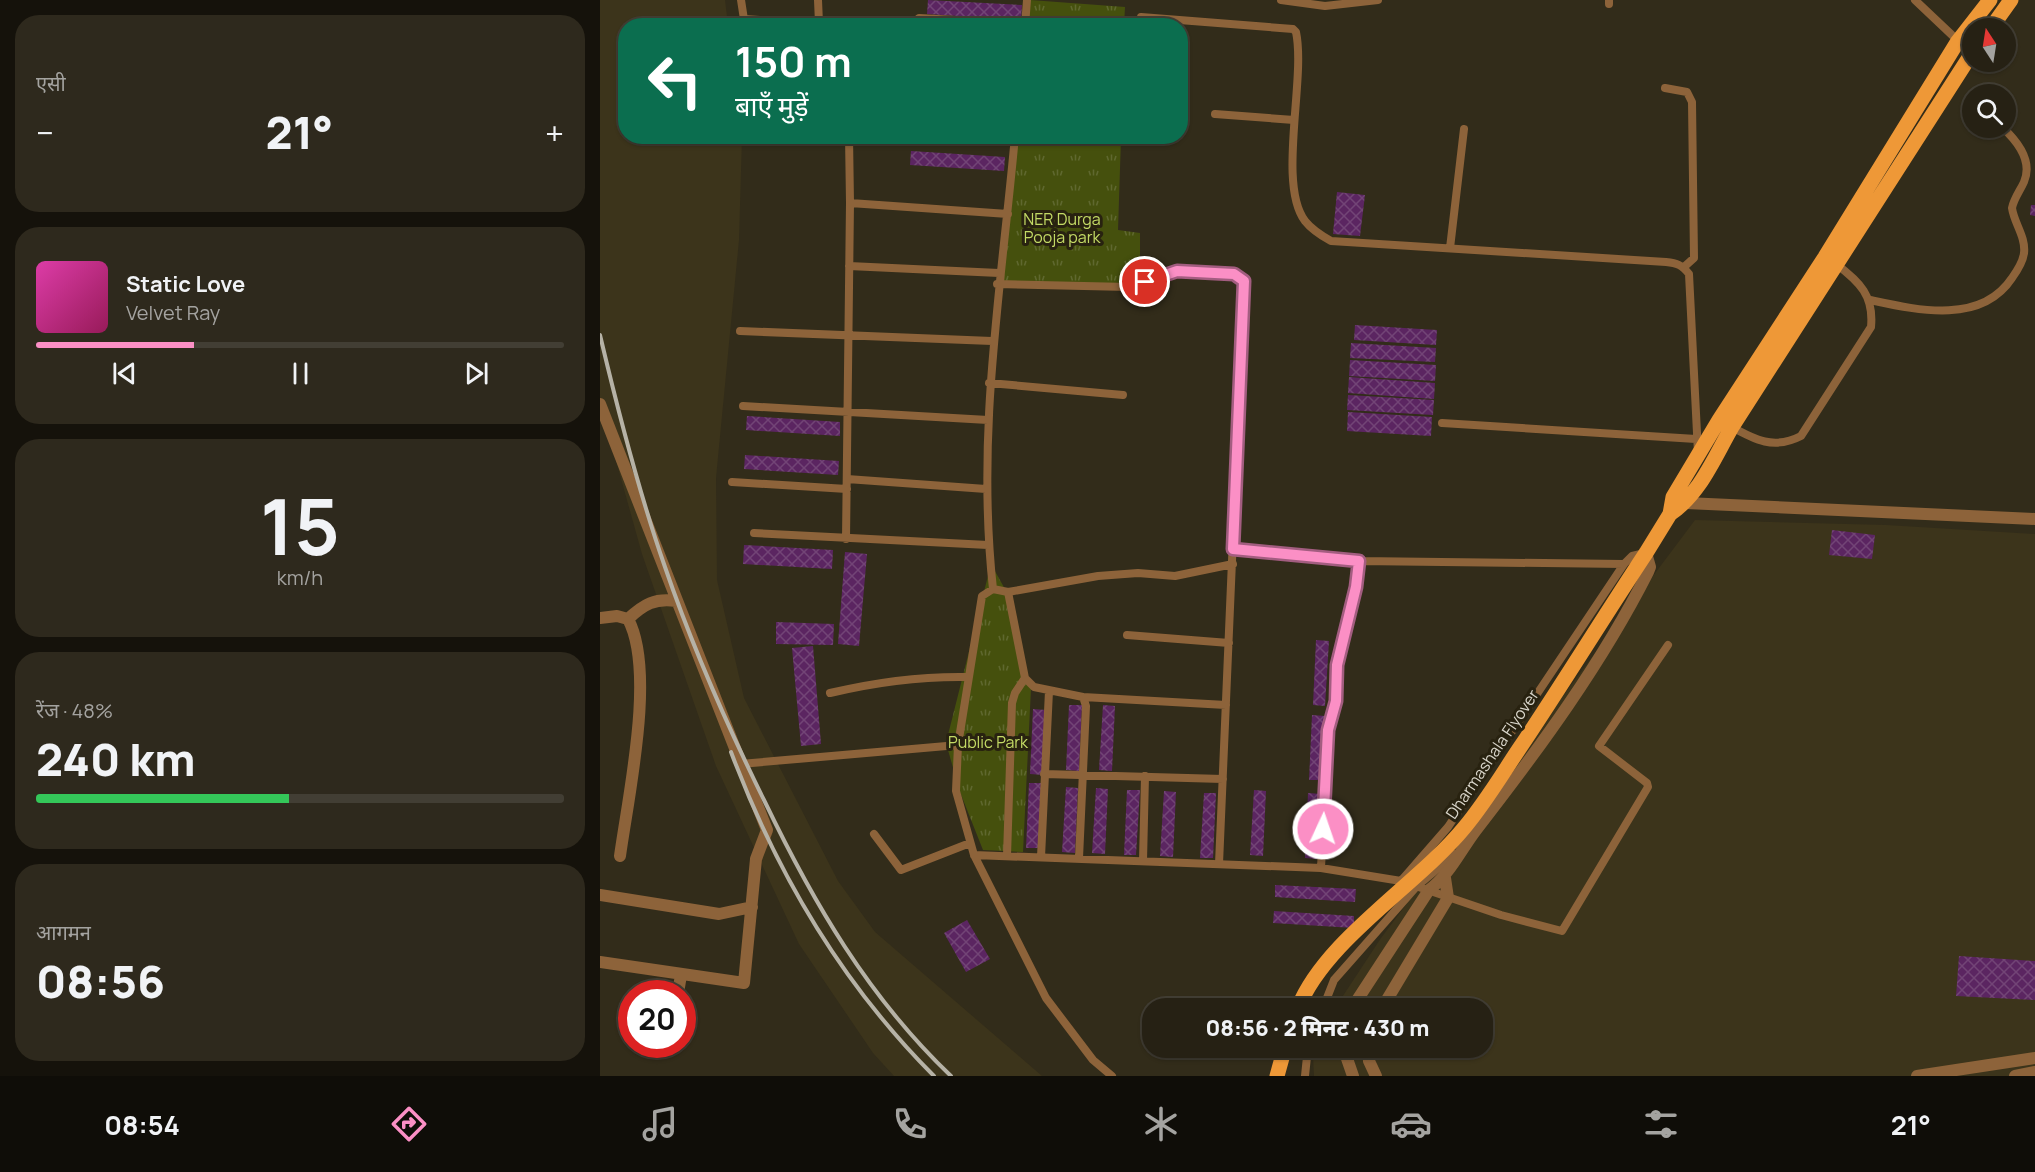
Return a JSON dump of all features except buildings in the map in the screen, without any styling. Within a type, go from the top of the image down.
[{"type":"main road","points":[[1831,260],[1958,41],[1990,0]]},
{"type":"main road","points":[[1998,18],[2011,0]]},
{"type":"main road","points":[[1680,500],[1725,424],[1831,260],[1962,68]]},
{"type":"main road","points":[[1680,500],[1698,455],[1725,424]]},
{"type":"main road","name":"Dharmashala Flyover","points":[[1302,998],[1317,974],[1464,828],[1532,730],[1628,568],[1646,553],[1680,500]]},
{"type":"main road","points":[[1277,1076],[1282,1058]]},
{"type":"street","points":[[600,404],[767,830],[756,859],[744,984],[600,962]]},
{"type":"street","points":[[1680,500],[2035,519]]},
{"type":"street","points":[[1359,998],[1429,890],[1445,878],[1463,848],[1509,788],[1589,671],[1648,572],[1650,567],[1646,553]]},
{"type":"street","points":[[628,619],[645,604],[658,598],[676,601]]},
{"type":"street","points":[[600,618],[616,616],[628,619],[635,632],[637,648],[640,718],[620,856]]},
{"type":"street","points":[[1388,998],[1449,897],[1445,878]]},
{"type":"street","points":[[600,895],[719,914],[752,907]]},
{"type":"street","points":[[680,980],[681,975]]},
{"type":"street","points":[[1347,1058],[1353,1076]]},
{"type":"street","points":[[1369,1058],[1376,1076]]},
{"type":"street","points":[[1917,1076],[2035,1058]]},
{"type":"street","points":[[2014,1076],[2035,1072]]},
{"type":"lane","points":[[741,0],[744,18]]},
{"type":"lane","points":[[818,0],[819,18]]},
{"type":"lane","points":[[1026,18],[1027,0]]},
{"type":"lane","points":[[1281,0],[1325,6],[1378,0]]},
{"type":"lane","points":[[1915,0],[1962,44]]},
{"type":"lane","points":[[1141,17],[1154,18]]},
{"type":"lane","points":[[1188,21],[1293,29],[1298,38],[1294,120],[1294,192],[1304,220],[1317,233],[1331,241],[1666,262],[1684,267],[1689,274],[1698,455]]},
{"type":"lane","points":[[1665,88],[1686,92],[1692,102],[1694,258],[1684,267]]},
{"type":"lane","points":[[1215,114],[1294,120]]},
{"type":"lane","points":[[1450,248],[1464,129]]},
{"type":"lane","points":[[1870,300],[1914,309],[1962,309],[1985,304],[2004,289],[2018,268],[2024,253],[2023,239],[2012,208],[2026,178],[2027,166],[2018,142],[2014,138]]},
{"type":"lane","points":[[846,539],[849,144]]},
{"type":"lane","points":[[993,589],[988,545],[986,489],[989,383],[1013,144]]},
{"type":"lane","points":[[850,203],[1008,214]]},
{"type":"lane","points":[[1725,424],[1769,444],[1791,441],[1801,436],[1866,339],[1871,327],[1870,300],[1858,280],[1831,260]]},
{"type":"lane","points":[[849,266],[999,273]]},
{"type":"lane","points":[[998,284],[1129,287],[1177,271],[1240,276],[1244,281],[1219,864]]},
{"type":"lane","points":[[740,331],[992,341]]},
{"type":"lane","points":[[989,383],[1123,395]]},
{"type":"lane","points":[[743,406],[848,410],[988,420]]},
{"type":"lane","points":[[1442,423],[1696,439]]},
{"type":"lane","points":[[847,479],[986,489]]},
{"type":"lane","points":[[732,482],[847,489]]},
{"type":"lane","points":[[754,533],[988,545]]},
{"type":"lane","points":[[1233,549],[1359,561],[1628,568]]},
{"type":"lane","points":[[1321,868],[1328,730],[1336,701],[1337,665],[1356,587],[1359,561]]},
{"type":"lane","points":[[1112,1076],[1093,1060],[1046,998],[970,843],[956,791],[958,745],[982,596],[993,589],[1008,592],[1098,576],[1138,573],[1175,576],[1233,564]]},
{"type":"lane","points":[[1401,881],[1448,827],[1628,568]]},
{"type":"lane","points":[[1008,592],[1025,678],[1034,687],[1083,697],[1226,705]]},
{"type":"lane","points":[[1127,635],[1229,642]]},
{"type":"lane","points":[[974,855],[1321,868],[1401,881],[1559,931],[1564,929],[1649,785],[1600,748],[1600,744],[1668,645]]},
{"type":"lane","points":[[830,693],[874,682],[911,677],[969,677]]},
{"type":"lane","points":[[1007,856],[1012,703],[1015,693],[1025,678]]},
{"type":"lane","points":[[1041,857],[1049,691]]},
{"type":"lane","points":[[1079,858],[1086,706],[1083,697]]},
{"type":"lane","points":[[740,764],[958,745]]},
{"type":"lane","points":[[1044,774],[1223,778]]},
{"type":"lane","points":[[1143,861],[1145,777]]},
{"type":"lane","points":[[874,834],[897,867],[905,871],[970,843]]},
{"type":"lane","points":[[1327,998],[1334,980],[1416,886],[1463,848]]},
{"type":"lane","points":[[1305,1076],[1307,1058]]},
{"type":"shaded area","points":[[600,0],[725,0],[727,18],[618,18],[618,144],[742,144],[739,240],[716,478],[717,580],[744,698],[838,881],[875,932],[1042,1076],[894,1076],[873,1053],[799,944],[716,766],[642,554],[600,403]]},
{"type":"shaded area","points":[[1695,520],[1886,525],[2035,534],[2035,1076],[1314,1076],[1313,1058],[1493,1058],[1493,998],[1342,998],[1381,938]]},
{"type":"green space","points":[[1030,0],[1125,7],[1124,18],[1028,18]]},
{"type":"green space","name":"NER Durga Pooja park","points":[[1015,144],[1121,144],[1118,230],[1140,233],[1140,280],[1129,287],[998,282]]},
{"type":"green space","name":"Public Park","points":[[991,564],[1006,591],[1031,688],[1023,852],[983,850],[960,792],[946,743]]},
{"type":"railway","points":[[600,335],[646,510],[675,597],[698,656],[750,772],[802,875],[845,947],[894,1014],[951,1076]]},
{"type":"railway","points":[[731,752],[769,841],[815,925],[870,1004],[934,1076]]},
{"type":"route","points":[[1145,282],[1177,271],[1234,274],[1240,276],[1244,281],[1233,549],[1359,561],[1356,587],[1337,665],[1336,701],[1328,730],[1323,829]]}]
